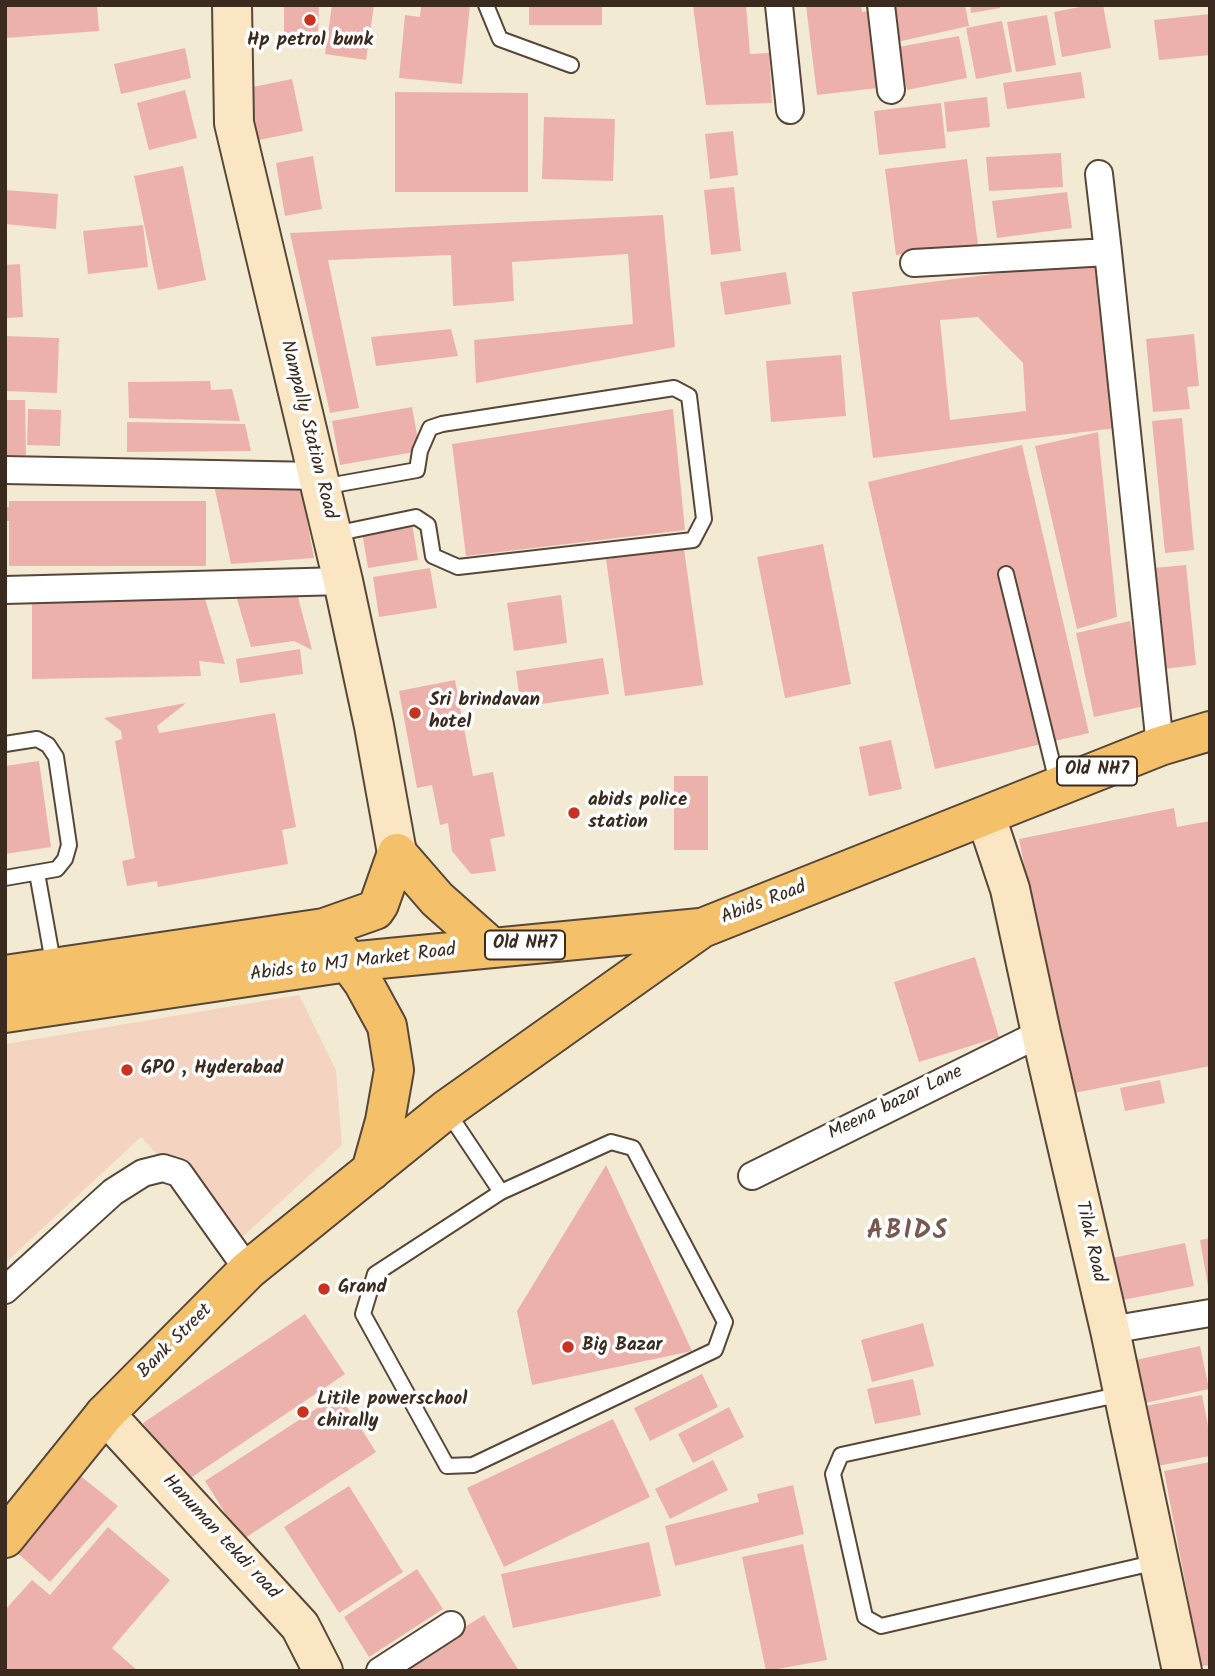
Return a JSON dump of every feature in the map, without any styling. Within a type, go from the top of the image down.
[{"type":"main road","name":"Nampally Station Road","points":[[232,5],[234,123],[344,581],[397,853]]},
{"type":"main road","name":"Abids Road","points":[[371,1171],[447,1110],[702,928],[1160,746],[1210,731]]},
{"type":"main road","name":"Tilak Road","points":[[986,817],[1010,889],[1110,1330],[1182,1671]]},
{"type":"main road","name":"Abids to MJ Market Road","points":[[5,975],[324,928],[375,910],[397,853]]},
{"type":"main road","points":[[397,853],[437,899],[492,948]]},
{"type":"main road","points":[[324,928],[363,982],[387,1026],[394,1070],[385,1121],[371,1171]]},
{"type":"main road","name":"Abids to MJ Market Road","points":[[5,1013],[348,962],[702,928]]},
{"type":"main road","name":"Bank Street","points":[[5,1538],[105,1414],[248,1270],[371,1171]]},
{"type":"main road","name":"Hanuman tekdi road","points":[[105,1414],[300,1626],[323,1671]]},
{"type":"street","points":[[779,5],[790,110]]},
{"type":"street","points":[[881,5],[891,90]]},
{"type":"street","points":[[1099,174],[1160,746]]},
{"type":"street","points":[[914,263],[1108,252]]},
{"type":"street","points":[[5,470],[320,481]]},
{"type":"street","points":[[5,590],[344,581]]},
{"type":"street","name":"Meena bazar Lane","points":[[752,1176],[1041,1033]]},
{"type":"street","points":[[5,1290],[113,1192],[143,1173],[163,1168],[179,1173],[248,1270]]},
{"type":"street","points":[[1110,1330],[1210,1314]]},
{"type":"street","points":[[380,1671],[451,1625]]},
{"type":"lane","points":[[486,5],[500,39],[571,65]]},
{"type":"lane","points":[[320,481],[417,470],[420,451],[430,428],[442,424],[674,388],[689,396],[704,519],[693,540],[457,567],[433,556],[428,525],[416,517],[333,534]]},
{"type":"lane","points":[[1006,574],[1058,787]]},
{"type":"lane","points":[[5,744],[37,739],[48,745],[56,757],[69,845],[65,859],[57,869],[5,878]]},
{"type":"lane","points":[[37,873],[54,969]]},
{"type":"lane","points":[[447,1110],[501,1192]]},
{"type":"lane","points":[[611,1142],[633,1148],[724,1322],[715,1350],[473,1465],[447,1466],[363,1314],[375,1274],[501,1192],[611,1142]]},
{"type":"lane","points":[[1123,1393],[841,1455],[833,1474],[865,1617],[881,1626],[1158,1562]]},
{"type":"shaded area","points":[[299,995],[336,1070],[342,1145],[237,1242],[141,1137],[5,1263],[5,1044]]},
{"type":"building","points":[[5,5],[97,5],[99,31],[5,38]]},
{"type":"building","points":[[284,5],[319,5],[318,36],[284,35]]},
{"type":"building","points":[[332,5],[374,5],[366,60],[325,54]]},
{"type":"building","points":[[423,5],[470,5],[462,84],[399,78],[405,15],[420,17]]},
{"type":"building","points":[[529,5],[602,5],[602,25],[529,25]]},
{"type":"building","points":[[693,5],[746,5],[750,54],[769,53],[772,103],[706,105]]},
{"type":"building","points":[[806,5],[861,5],[862,12],[877,10],[886,87],[817,95]]},
{"type":"building","points":[[889,5],[965,5],[969,26],[897,42]]},
{"type":"building","points":[[970,5],[1000,5],[1000,8],[971,13]]},
{"type":"building","points":[[1103,5],[1111,48],[1062,57],[1054,12]]},
{"type":"building","points":[[1210,14],[1210,55],[1159,60],[1154,20]]},
{"type":"building","points":[[1047,15],[1056,65],[1016,72],[1007,22]]},
{"type":"building","points":[[1002,21],[1012,72],[976,79],[966,28]]},
{"type":"building","points":[[959,36],[967,78],[907,90],[898,47]]},
{"type":"building","points":[[185,48],[191,78],[121,94],[114,64]]},
{"type":"building","points":[[1081,72],[1085,98],[1007,109],[1003,83]]},
{"type":"building","points":[[292,79],[303,131],[259,140],[248,88]]},
{"type":"building","points":[[185,90],[197,138],[149,150],[137,103]]},
{"type":"building","points":[[395,92],[528,93],[528,192],[395,192]]},
{"type":"building","points":[[987,97],[990,127],[947,132],[944,102]]},
{"type":"building","points":[[941,103],[946,148],[879,155],[874,111]]},
{"type":"building","points":[[544,117],[615,119],[613,181],[542,179]]},
{"type":"building","points":[[733,131],[738,175],[710,179],[705,134]]},
{"type":"building","points":[[1061,153],[1063,187],[989,191],[986,157]]},
{"type":"building","points":[[313,156],[322,209],[285,216],[276,163]]},
{"type":"building","points":[[967,159],[978,245],[896,255],[885,169]]},
{"type":"building","points":[[183,166],[206,280],[158,290],[134,176]]},
{"type":"building","points":[[734,187],[741,251],[711,255],[704,190]]},
{"type":"building","points":[[5,190],[58,194],[56,229],[5,224]]},
{"type":"building","points":[[1067,192],[1072,228],[997,238],[992,201]]},
{"type":"building","points":[[663,215],[675,347],[476,383],[474,340],[633,324],[628,254],[512,262],[514,301],[453,306],[451,255],[328,260],[359,408],[330,413],[290,233]]},
{"type":"building","points":[[143,225],[148,267],[88,274],[83,231]]},
{"type":"building","points":[[1096,261],[1116,428],[873,458],[852,292]],"holes":[[[978,317],[1023,363],[1026,411],[950,420],[940,320]]]},
{"type":"building","points":[[20,264],[23,317],[5,318],[5,265]]},
{"type":"building","points":[[786,272],[791,304],[725,315],[720,282]]},
{"type":"building","points":[[451,329],[458,356],[376,366],[371,337]]},
{"type":"building","points":[[1194,334],[1199,386],[1187,387],[1190,409],[1153,412],[1146,339]]},
{"type":"building","points":[[5,336],[59,338],[57,393],[5,391]]},
{"type":"building","points":[[841,355],[846,416],[771,422],[766,361]]},
{"type":"building","points":[[210,381],[211,390],[232,389],[240,421],[129,418],[128,382]]},
{"type":"building","points":[[5,400],[25,400],[26,455],[5,455]]},
{"type":"building","points":[[412,407],[420,451],[340,465],[332,421]]},
{"type":"building","points":[[28,409],[61,410],[60,446],[27,445]]},
{"type":"building","points":[[673,409],[685,530],[466,556],[452,444]]},
{"type":"building","points":[[1182,418],[1194,550],[1165,553],[1152,421]]},
{"type":"building","points":[[127,422],[245,424],[251,451],[127,452]]},
{"type":"building","points":[[1098,432],[1117,617],[1077,629],[1035,446]]},
{"type":"building","points":[[1022,445],[1089,733],[935,769],[868,482]]},
{"type":"building","points":[[300,483],[314,558],[231,564],[214,485]]},
{"type":"building","points":[[9,501],[206,501],[206,566],[9,566],[9,521],[5,521],[5,507],[9,507]]},
{"type":"building","points":[[412,523],[418,560],[368,568],[362,532]]},
{"type":"building","points":[[823,544],[851,684],[785,698],[757,557]]},
{"type":"building","points":[[684,549],[703,685],[625,696],[606,559]]},
{"type":"building","points":[[1186,565],[1196,665],[1164,669],[1154,568]]},
{"type":"building","points":[[430,568],[437,608],[379,617],[373,577]]},
{"type":"building","points":[[295,586],[312,650],[294,641],[251,647],[235,592]]},
{"type":"building","points":[[561,595],[567,643],[514,651],[507,603]]},
{"type":"building","points":[[32,596],[205,599],[225,664],[199,661],[201,676],[32,679]]},
{"type":"building","points":[[1130,621],[1149,705],[1094,717],[1076,633]]},
{"type":"building","points":[[300,649],[303,674],[240,683],[236,659]]},
{"type":"building","points":[[603,658],[609,694],[521,707],[516,671]]},
{"type":"building","points":[[455,680],[473,776],[493,772],[505,836],[490,839],[496,871],[471,874],[452,851],[448,823],[440,825],[432,785],[417,788],[399,691]]},
{"type":"building","points":[[186,703],[157,726],[159,733],[275,713],[296,827],[282,830],[288,864],[158,887],[157,881],[127,886],[122,861],[135,858],[115,741],[122,739],[121,731],[104,718]]},
{"type":"building","points":[[891,740],[902,789],[869,796],[859,747]]},
{"type":"building","points":[[39,761],[51,847],[5,854],[5,766]]},
{"type":"building","points":[[674,776],[708,776],[708,850],[674,850]]},
{"type":"building","points":[[1174,808],[1177,827],[1210,821],[1210,1066],[1069,1094],[1019,839]]},
{"type":"building","points":[[975,957],[999,1037],[919,1062],[894,982]]},
{"type":"building","points":[[1160,1080],[1165,1103],[1125,1111],[1120,1088]]},
{"type":"building","points":[[606,1165],[692,1351],[532,1385],[517,1311]]},
{"type":"building","points":[[1210,1238],[1210,1286],[1208,1286],[1200,1240]]},
{"type":"building","points":[[1185,1243],[1194,1286],[1107,1303],[1098,1261]]},
{"type":"building","points":[[305,1314],[345,1374],[183,1483],[143,1423]]},
{"type":"building","points":[[923,1323],[934,1366],[872,1382],[861,1340]]},
{"type":"building","points":[[1200,1346],[1209,1389],[1131,1406],[1122,1363]]},
{"type":"building","points":[[702,1374],[718,1407],[650,1441],[634,1408]]},
{"type":"building","points":[[913,1379],[921,1415],[875,1424],[867,1389]]},
{"type":"building","points":[[339,1394],[376,1452],[242,1540],[205,1481]]},
{"type":"building","points":[[1202,1395],[1210,1436],[1210,1456],[1157,1466],[1146,1406]]},
{"type":"building","points":[[729,1407],[744,1437],[693,1463],[678,1434]]},
{"type":"building","points":[[613,1419],[650,1497],[504,1567],[467,1488]]},
{"type":"building","points":[[713,1460],[728,1490],[670,1519],[655,1489]]},
{"type":"building","points":[[1210,1462],[1210,1665],[1201,1666],[1164,1471]]},
{"type":"building","points":[[78,1474],[118,1506],[50,1582],[5,1542]]},
{"type":"building","points":[[793,1485],[804,1534],[675,1566],[665,1526],[759,1502],[757,1494]]},
{"type":"building","points":[[349,1486],[403,1572],[339,1613],[284,1527]]},
{"type":"building","points":[[108,1527],[170,1580],[112,1648],[138,1671],[5,1671],[5,1610],[32,1580],[50,1595]]},
{"type":"building","points":[[649,1542],[661,1596],[513,1628],[501,1574]]},
{"type":"building","points":[[803,1544],[827,1660],[766,1671],[742,1557]]},
{"type":"building","points":[[417,1569],[443,1609],[369,1657],[344,1617]]},
{"type":"building","points":[[484,1615],[519,1671],[395,1671]]},
{"type":"place","name":"Hp petrol bunk","points":[[310,20]]},
{"type":"place","name":"Sri brindavan hotel","points":[[415,713]]},
{"type":"place","name":"abids police station","points":[[574,813]]},
{"type":"place","name":"GPO , Hyderabad","points":[[127,1070]]},
{"type":"place","name":"Grand","points":[[324,1289]]},
{"type":"place","name":"Big Bazar","points":[[568,1347]]},
{"type":"place","name":"Litile powerschool chirally","points":[[303,1412]]},
{"type":"district","name":"ABIDS","points":[[908,1234]]}]
